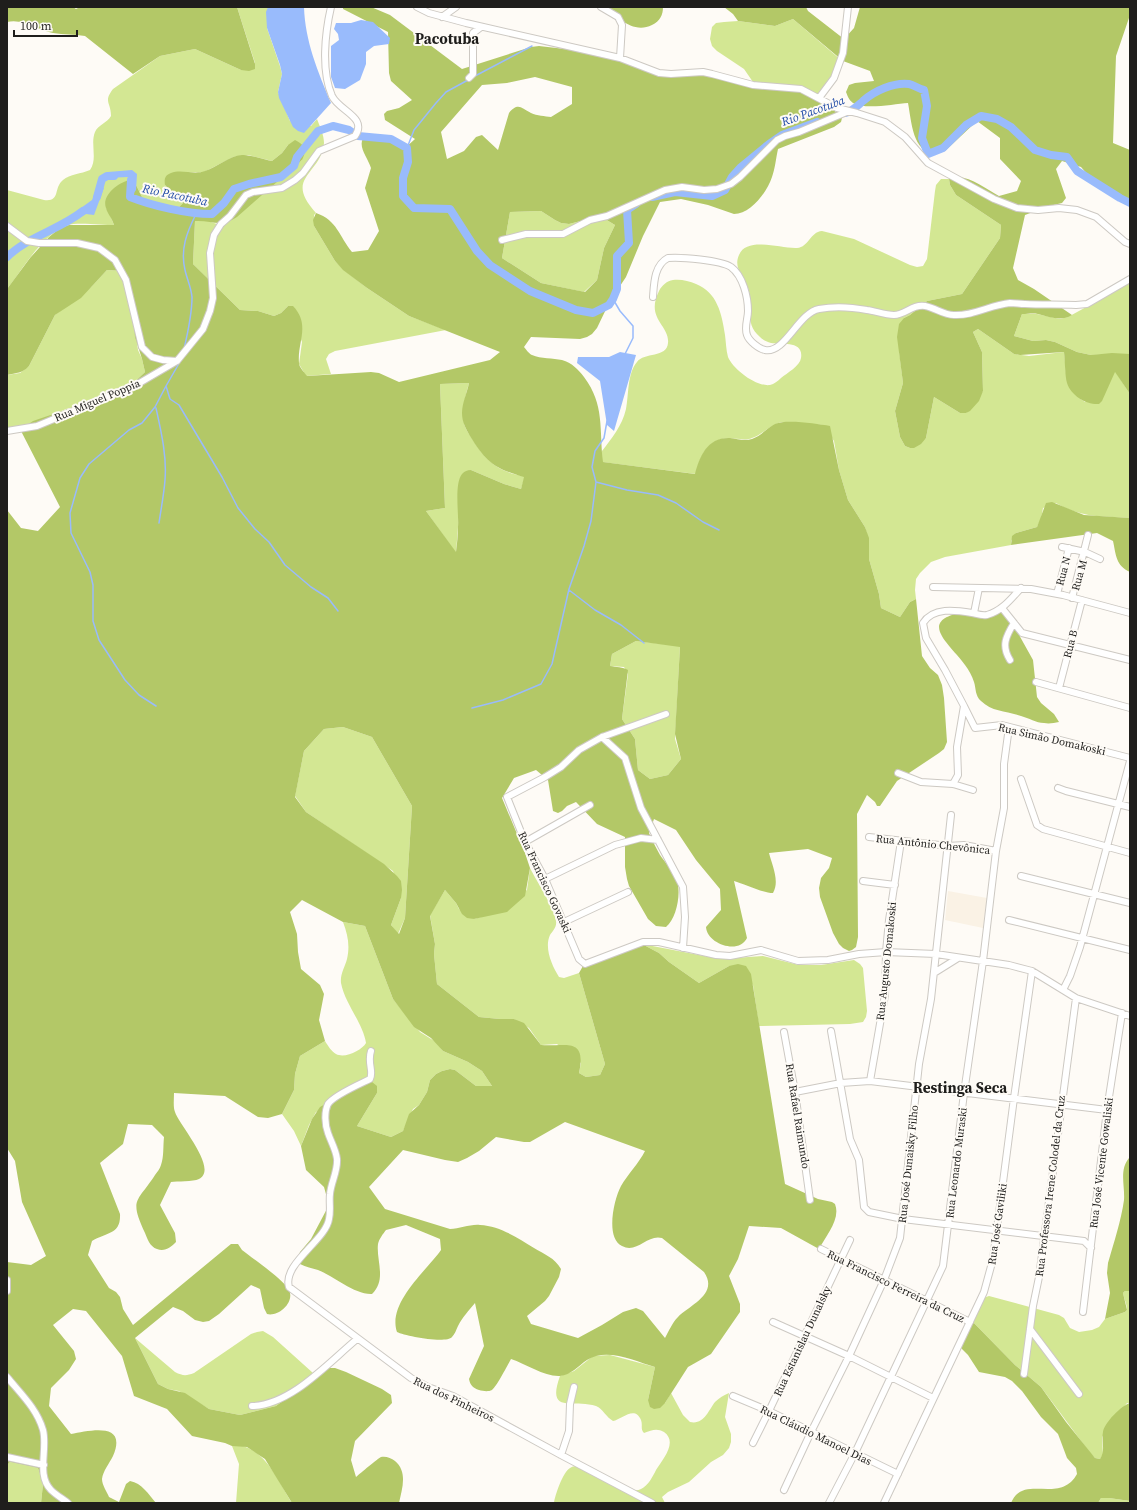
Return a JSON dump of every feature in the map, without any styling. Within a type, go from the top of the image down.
[{"type":"street","name":"Rua Miguel Poppia","points":[[7,431],[37,426],[130,388],[177,361],[203,329],[210,311],[213,298],[210,253],[214,235],[221,224],[230,216],[246,195],[253,192],[282,188],[296,180],[303,173],[318,151],[355,136],[358,132],[359,122],[335,101],[328,87],[326,67],[326,30],[331,7]]},
{"type":"street","points":[[417,7],[428,13],[442,17],[620,58],[658,73],[712,74],[753,85],[801,89],[836,108],[885,122],[905,137],[928,163],[994,199],[1017,208],[1038,210],[1059,208],[1077,210],[1096,217],[1125,242],[1130,244]]},
{"type":"street","points":[[442,17],[456,7]]},
{"type":"street","points":[[601,7],[618,17],[622,25],[620,58]]},
{"type":"street","points":[[819,98],[834,78],[843,54],[848,7]]},
{"type":"street","points":[[469,78],[473,74],[473,33],[480,26]]},
{"type":"street","points":[[502,240],[526,234],[563,234],[590,220],[606,216],[665,190],[682,187],[704,190],[717,189],[731,184],[740,177],[776,140],[850,111]]},
{"type":"street","points":[[7,226],[27,241],[39,243],[77,243],[100,248],[115,260],[126,280],[142,348],[152,357],[163,360],[177,361]]},
{"type":"street","points":[[653,297],[656,275],[659,266],[663,260],[668,258],[709,261],[731,268],[740,277],[745,291],[748,311],[746,328],[747,335],[756,345],[764,350],[772,350],[782,343],[806,316],[816,310],[833,307],[862,309],[894,315],[914,306],[924,306],[934,308],[940,313],[970,315],[1009,303],[1087,304],[1130,279]]},
{"type":"street","name":"Rua M","points":[[1072,598],[1085,552],[1088,534]]},
{"type":"street","points":[[1062,547],[1085,552],[1100,559]]},
{"type":"street","name":"Rua N","points":[[1057,594],[1069,548]]},
{"type":"street","points":[[933,587],[1021,588],[1057,594],[1130,613]]},
{"type":"street","points":[[974,613],[979,588]]},
{"type":"street","points":[[953,784],[958,775],[957,747],[964,706],[946,670],[926,638],[923,623],[927,616],[938,611],[974,613],[984,616],[1002,608],[1021,588]]},
{"type":"street","name":"Rua B","points":[[1059,688],[1082,600]]},
{"type":"street","points":[[1002,608],[1022,634],[1130,660]]},
{"type":"street","points":[[1010,660],[1006,654],[1005,640],[1014,623]]},
{"type":"street","points":[[1036,682],[1130,708]]},
{"type":"street","name":"Rua Simão Domakoski","points":[[964,706],[975,728],[997,725],[1009,727],[1130,759]]},
{"type":"street","points":[[666,714],[602,737],[624,758],[641,808],[683,887],[685,917],[683,948],[716,955],[730,956],[761,950],[798,961],[828,960],[859,954],[886,952],[936,954],[983,961],[1009,965],[1032,971],[1076,998],[1130,1016]]},
{"type":"street","name":"Rua Leonardo Muraski","points":[[829,1503],[855,1453],[944,1266],[964,1092],[983,961],[996,851],[1004,808],[1004,764],[1009,727]]},
{"type":"street","name":"Rua Francisco Govaski","points":[[602,737],[578,750],[561,767],[507,797],[525,842],[545,879],[579,959],[585,964],[643,942],[658,942],[683,948]]},
{"type":"street","points":[[1063,990],[1070,976],[1083,937],[1130,759]]},
{"type":"street","points":[[898,773],[921,782],[953,784],[973,790]]},
{"type":"street","points":[[1021,779],[1037,825],[1043,829],[1130,853]]},
{"type":"street","points":[[1058,788],[1130,806]]},
{"type":"street","points":[[525,842],[590,805]]},
{"type":"street","name":"Rua José Dunaisky Filho","points":[[784,1490],[884,1280],[900,1238],[917,1088],[918,1064],[931,999],[951,815]]},
{"type":"street","name":"Rua Antônio Chevônica","points":[[869,837],[948,846],[964,845],[996,851]]},
{"type":"street","points":[[545,879],[615,845],[641,838],[658,840]]},
{"type":"street","name":"Rua Augusto Domakoski","points":[[870,1081],[885,995],[886,952],[889,920],[901,841]]},
{"type":"street","points":[[1021,876],[1130,903]]},
{"type":"street","points":[[863,881],[895,885]]},
{"type":"street","points":[[564,922],[628,892]]},
{"type":"street","points":[[1009,920],[1083,937],[1130,950]]},
{"type":"street","points":[[934,974],[958,958]]},
{"type":"street","name":"Rua José Gaviliki","points":[[884,1503],[984,1292],[993,1259],[1032,971]]},
{"type":"street","name":"Rua Professora Irene Colodel da Cruz","points":[[1024,1374],[1033,1306],[1039,1277],[1076,998]]},
{"type":"street","name":"Rua José Vicente Gowaliski","points":[[1083,1312],[1107,1110],[1122,1013]]},
{"type":"street","points":[[831,1031],[850,1139],[859,1160],[864,1207],[869,1212],[903,1219],[1084,1241],[1091,1248]]},
{"type":"street","name":"Rua Rafael Raimundo","points":[[784,1032],[795,1092],[810,1200]]},
{"type":"street","name":"Rua dos Pinheiros","points":[[371,1051],[369,1063],[372,1075],[370,1079],[334,1098],[329,1103],[325,1113],[328,1132],[337,1157],[337,1167],[331,1185],[329,1220],[325,1231],[307,1249],[291,1273],[287,1281],[289,1287],[411,1378],[428,1387],[453,1396],[561,1456],[652,1503]]},
{"type":"street","points":[[795,1092],[841,1083],[870,1081],[917,1088],[964,1092],[1107,1110]]},
{"type":"street","name":"Rua Estanislau Dunalsky","points":[[753,1443],[770,1412],[840,1258],[850,1240]]},
{"type":"street","name":"Rua Francisco Ferreira da Cruz","points":[[821,1249],[970,1322]]},
{"type":"street","points":[[7,1280],[7,1291]]},
{"type":"street","points":[[773,1322],[849,1356],[933,1398]]},
{"type":"street","points":[[1030,1329],[1079,1394]]},
{"type":"street","points":[[252,1406],[262,1406],[272,1403],[301,1386],[357,1339]]},
{"type":"street","points":[[7,1377],[36,1412],[43,1430],[45,1445],[44,1477],[50,1489],[68,1503]]},
{"type":"street","points":[[561,1456],[569,1431],[570,1404],[574,1387]]},
{"type":"street","name":"Rua Cláudio Manoel Dias","points":[[733,1396],[770,1412],[898,1474]]},
{"type":"street","points":[[7,1457],[44,1466]]},
{"type":"shaded area","points":[[948,891],[987,898],[983,928],[945,920]]},
{"type":"green space","points":[[7,7],[73,7],[76,9],[80,7],[237,7],[255,64],[255,69],[249,71],[241,70],[195,49],[160,56],[133,74],[85,36],[47,32],[24,23],[13,21],[7,22]]},
{"type":"green space","points":[[237,7],[268,7],[267,28],[282,74],[278,92],[290,121],[311,126],[317,119],[321,128],[324,143],[321,154],[317,162],[306,176],[303,183],[303,191],[307,201],[316,213],[314,215],[314,226],[335,261],[367,288],[409,316],[446,330],[335,351],[329,354],[326,359],[331,374],[306,376],[299,364],[302,342],[288,306],[281,313],[274,316],[258,311],[240,310],[193,264],[195,221],[205,220],[217,224],[302,160],[288,145],[282,153],[272,161],[248,155],[233,157],[204,172],[190,172],[165,185],[183,203],[173,213],[146,205],[135,183],[106,208],[114,225],[72,224],[59,229],[42,243],[34,252],[7,289],[7,190],[49,200],[55,197],[58,187],[63,180],[69,176],[90,170],[94,156],[93,141],[95,132],[111,116],[108,102],[110,93],[113,89],[160,56],[195,49],[241,70],[255,63]]},
{"type":"green space","points":[[343,7],[371,7],[390,15],[462,69],[531,47],[539,46],[582,51],[631,63],[664,77],[710,75],[795,90],[821,102],[839,114],[842,118],[841,122],[834,127],[778,149],[770,183],[758,201],[740,213],[734,214],[708,205],[681,199],[660,202],[643,236],[626,277],[610,301],[597,328],[592,334],[580,339],[531,337],[524,347],[532,355],[562,360],[569,363],[577,369],[591,387],[600,418],[603,462],[695,474],[699,460],[706,448],[722,438],[749,440],[758,436],[775,424],[787,422],[802,422],[830,426],[839,470],[848,500],[865,527],[869,538],[869,559],[879,594],[881,608],[900,617],[910,602],[916,599],[922,656],[930,668],[938,675],[942,685],[947,742],[944,749],[939,753],[897,781],[880,806],[877,806],[875,802],[867,795],[857,814],[858,937],[856,947],[852,950],[849,951],[839,944],[833,933],[820,897],[819,888],[821,878],[829,868],[832,858],[808,849],[769,853],[776,878],[773,893],[759,890],[734,881],[747,938],[743,943],[737,946],[724,945],[717,942],[708,933],[706,927],[721,910],[720,889],[696,860],[676,830],[654,819],[649,833],[660,855],[676,878],[679,890],[676,911],[670,923],[666,927],[656,926],[648,919],[629,886],[625,867],[625,837],[597,824],[576,802],[567,806],[558,813],[553,811],[548,780],[536,770],[514,778],[502,798],[530,868],[525,896],[507,912],[474,919],[467,918],[462,914],[456,903],[445,890],[430,916],[435,944],[434,954],[437,984],[479,1017],[514,1019],[524,1023],[541,1045],[566,1045],[577,1048],[580,1053],[581,1061],[579,1073],[586,1077],[600,1075],[605,1064],[579,973],[583,966],[642,944],[659,953],[699,983],[729,966],[738,964],[746,966],[751,974],[785,1184],[818,1199],[832,1202],[835,1204],[836,1216],[832,1227],[819,1249],[781,1228],[749,1226],[738,1259],[729,1276],[740,1304],[740,1312],[711,1354],[688,1367],[665,1403],[660,1408],[654,1409],[650,1407],[648,1400],[655,1367],[621,1356],[595,1356],[571,1372],[560,1376],[554,1376],[542,1372],[511,1359],[492,1390],[484,1391],[473,1387],[469,1379],[484,1346],[475,1303],[462,1320],[453,1336],[448,1339],[425,1339],[397,1332],[395,1321],[403,1299],[418,1277],[441,1250],[440,1239],[406,1225],[386,1230],[379,1240],[378,1250],[380,1276],[379,1283],[372,1294],[359,1292],[318,1270],[300,1264],[298,1258],[300,1252],[311,1239],[329,1205],[324,1187],[306,1170],[301,1146],[312,1119],[320,1107],[366,1081],[372,1082],[377,1086],[377,1093],[357,1126],[391,1137],[403,1131],[409,1114],[419,1105],[427,1092],[430,1080],[436,1074],[450,1069],[455,1070],[476,1086],[492,1086],[482,1071],[468,1062],[443,1051],[431,1038],[414,1027],[393,999],[365,926],[343,922],[302,900],[290,912],[297,934],[301,969],[320,985],[324,994],[319,1020],[325,1041],[300,1056],[295,1074],[294,1090],[282,1114],[268,1118],[258,1117],[225,1096],[174,1093],[175,1112],[201,1157],[204,1166],[204,1174],[196,1180],[171,1182],[160,1205],[175,1233],[176,1242],[163,1250],[155,1248],[149,1242],[140,1222],[136,1207],[140,1196],[161,1166],[163,1159],[164,1137],[152,1125],[128,1124],[123,1144],[100,1163],[120,1214],[120,1221],[118,1226],[112,1232],[92,1241],[88,1255],[109,1288],[116,1292],[120,1297],[123,1309],[133,1325],[231,1244],[238,1244],[242,1250],[275,1275],[286,1286],[290,1295],[288,1304],[281,1311],[267,1314],[264,1308],[260,1289],[251,1285],[209,1321],[203,1322],[195,1320],[183,1311],[173,1307],[135,1338],[158,1384],[168,1389],[185,1393],[209,1409],[240,1415],[276,1406],[302,1387],[313,1373],[326,1368],[335,1368],[346,1372],[382,1389],[391,1395],[392,1403],[355,1441],[351,1460],[356,1477],[381,1457],[395,1461],[402,1470],[403,1475],[399,1503],[292,1503],[265,1459],[247,1447],[232,1446],[225,1443],[192,1436],[167,1409],[134,1396],[122,1356],[86,1311],[73,1309],[53,1325],[74,1351],[76,1359],[69,1370],[51,1388],[49,1406],[71,1434],[96,1430],[111,1433],[115,1437],[116,1445],[113,1456],[102,1479],[109,1497],[119,1502],[126,1484],[130,1481],[141,1486],[156,1503],[41,1503],[43,1484],[38,1468],[10,1462],[7,1465],[7,1262],[31,1265],[46,1256],[22,1202],[15,1161],[7,1148],[7,510],[21,528],[38,531],[60,507],[21,431],[23,428],[33,421],[74,407],[101,401],[122,394],[145,372],[135,337],[134,322],[123,271],[107,270],[81,298],[55,315],[29,366],[22,371],[7,375],[7,289],[30,258],[49,237],[60,228],[69,225],[114,225],[105,203],[106,198],[112,190],[122,183],[131,180],[135,183],[146,205],[173,213],[183,203],[165,185],[165,178],[167,175],[175,172],[205,171],[232,157],[242,155],[249,155],[272,161],[295,140],[304,148],[305,151],[302,160],[237,217],[221,223],[195,221],[193,264],[240,310],[258,311],[274,316],[281,313],[288,306],[293,306],[301,320],[302,327],[299,365],[307,376],[371,372],[379,373],[399,382],[490,360],[500,352],[409,316],[367,288],[343,270],[335,261],[314,226],[313,220],[316,213],[323,216],[333,224],[352,252],[368,250],[379,231],[365,188],[371,168],[362,146],[363,138],[369,136],[379,137],[404,149],[415,139],[385,120],[384,114],[387,111],[399,108],[412,100],[391,81],[389,73],[388,32],[343,9]],"holes":[[[535,77],[572,87],[572,104],[551,117],[533,114],[520,107],[517,107],[509,113],[498,150],[482,135],[476,137],[464,151],[447,159],[441,132],[482,85],[507,83]],[[541,211],[561,223],[569,224],[600,216],[615,225],[604,248],[597,280],[585,292],[541,283],[502,258],[510,212]],[[469,383],[462,409],[462,416],[463,422],[470,436],[481,452],[492,463],[506,471],[524,477],[521,489],[504,484],[471,470],[462,474],[457,492],[458,530],[456,552],[426,511],[445,508],[440,384]],[[636,641],[680,647],[675,734],[681,759],[668,775],[650,779],[638,770],[635,739],[622,719],[628,670],[610,666],[612,654]],[[343,727],[372,737],[412,806],[405,918],[399,934],[391,925],[401,898],[401,881],[384,864],[306,812],[295,797],[304,751],[324,729]],[[565,1122],[645,1151],[618,1192],[612,1218],[612,1227],[617,1242],[622,1246],[632,1248],[652,1239],[662,1238],[704,1272],[708,1280],[706,1293],[676,1319],[665,1338],[643,1311],[636,1308],[623,1312],[578,1338],[531,1324],[527,1316],[545,1301],[559,1277],[561,1269],[552,1259],[502,1230],[476,1225],[450,1229],[385,1209],[369,1187],[403,1150],[458,1162],[479,1151],[496,1137],[530,1142]]]},
{"type":"green space","points":[[601,7],[663,7],[662,15],[657,22],[652,25],[638,28],[625,23]]},
{"type":"green space","points":[[724,7],[806,7],[808,11],[844,39],[854,28],[860,7],[1130,7],[1130,15],[1116,56],[1113,143],[1130,150],[1130,201],[1106,191],[1096,184],[1081,167],[1062,161],[1056,169],[1066,198],[1062,203],[1025,215],[1013,268],[1018,280],[1072,315],[1060,319],[1036,314],[1022,314],[1014,336],[1033,341],[1046,340],[1055,342],[1077,352],[1091,355],[1112,353],[1130,354],[1130,394],[1115,372],[1102,401],[1099,404],[1090,403],[1080,399],[1072,392],[1067,383],[1064,352],[1020,355],[1014,354],[978,329],[973,332],[982,352],[983,391],[979,401],[970,411],[960,413],[934,397],[926,438],[921,444],[914,448],[905,446],[900,437],[895,411],[903,383],[897,337],[899,324],[904,318],[927,301],[962,294],[1000,238],[1001,225],[956,195],[950,185],[949,179],[955,177],[968,179],[999,196],[1017,191],[1021,181],[1000,159],[1000,138],[977,121],[945,151],[934,153],[926,151],[920,146],[916,139],[908,103],[865,106],[853,103],[850,100],[846,92],[849,85],[874,81],[870,71],[843,61],[793,19],[775,26],[738,21],[733,14]]},
{"type":"green space","points":[[793,19],[841,60],[832,83],[821,102],[800,92],[753,82],[744,69],[712,46],[710,39],[712,27],[716,23],[738,21],[775,26]]},
{"type":"green space","points":[[941,179],[949,179],[950,185],[956,195],[1001,225],[1000,238],[962,294],[927,301],[904,318],[899,350],[903,383],[895,411],[900,437],[905,446],[910,448],[926,438],[934,397],[960,413],[966,413],[983,391],[982,352],[973,332],[978,329],[1014,354],[1029,356],[1064,352],[1066,374],[1069,386],[1078,397],[1085,402],[1115,371],[1130,394],[1130,518],[1083,514],[1065,508],[1056,503],[1043,508],[1041,519],[1037,527],[1016,533],[1011,541],[1011,545],[945,557],[931,562],[916,579],[916,599],[910,602],[900,617],[881,608],[879,594],[869,559],[868,538],[865,527],[848,500],[839,470],[834,441],[823,425],[782,422],[749,439],[721,439],[710,445],[702,455],[696,474],[602,462],[602,451],[616,432],[626,409],[631,372],[640,359],[660,353],[667,348],[668,337],[656,315],[655,308],[655,301],[659,291],[665,284],[673,280],[685,280],[696,284],[709,292],[714,298],[720,312],[724,327],[727,354],[731,362],[740,372],[752,380],[764,385],[771,385],[796,367],[801,358],[801,352],[799,348],[791,344],[771,343],[761,338],[755,332],[750,320],[750,294],[737,264],[739,255],[743,249],[749,246],[757,245],[797,248],[804,245],[815,234],[822,231],[854,239],[910,265],[917,267],[923,266],[927,259],[936,185]]},
{"type":"green space","points":[[541,211],[561,223],[569,224],[600,216],[615,225],[604,248],[597,280],[584,292],[541,283],[502,258],[510,212]]},
{"type":"green space","points":[[107,270],[123,271],[134,322],[138,350],[145,372],[122,394],[101,401],[66,409],[23,428],[7,430],[7,375],[20,373],[29,366],[55,315],[91,287]]},
{"type":"green space","points":[[1130,283],[1130,354],[1091,355],[1077,352],[1055,342],[1046,340],[1033,341],[1014,336],[1022,314],[1037,314],[1060,319],[1068,317]]},
{"type":"green space","points":[[469,383],[463,413],[465,427],[468,432],[483,454],[494,465],[508,472],[525,476],[521,489],[504,484],[471,470],[458,489],[456,553],[426,511],[445,508],[440,384]]},
{"type":"green space","points":[[1052,502],[1084,515],[1130,518],[1130,572],[1125,570],[1117,560],[1113,541],[1097,533],[1011,545],[1012,536],[1016,533],[1037,527],[1046,503]]},
{"type":"green space","points":[[965,612],[986,614],[1001,612],[1006,614],[1033,660],[1037,697],[1041,703],[1054,714],[1059,722],[1038,722],[1016,714],[995,709],[985,705],[979,699],[975,684],[969,671],[945,641],[939,627],[942,621],[950,616]]},
{"type":"green space","points":[[636,641],[680,646],[675,739],[681,759],[668,775],[650,779],[638,770],[635,739],[622,719],[628,674],[624,667],[610,666],[612,654]]},
{"type":"green space","points":[[343,727],[372,737],[412,806],[405,918],[398,934],[391,925],[401,898],[393,871],[306,812],[295,796],[304,751],[324,729]]},
{"type":"green space","points":[[530,868],[555,915],[555,927],[548,940],[548,951],[554,968],[559,977],[564,978],[579,973],[605,1064],[600,1075],[586,1077],[579,1073],[581,1063],[557,1044],[541,1045],[529,1028],[514,1019],[479,1017],[437,984],[434,954],[435,944],[430,915],[445,890],[459,909],[474,919],[481,917],[527,890]]},
{"type":"green space","points":[[343,922],[365,926],[393,999],[420,1032],[436,1042],[443,1051],[468,1062],[482,1071],[492,1086],[476,1086],[455,1070],[450,1069],[442,1071],[430,1080],[427,1092],[419,1105],[413,1109],[403,1131],[391,1137],[357,1126],[377,1093],[316,1112],[301,1146],[294,1131],[282,1114],[294,1090],[295,1074],[300,1056],[325,1041],[333,1052],[340,1055],[348,1055],[353,1053],[366,1043],[361,1028],[343,991],[341,983],[341,977],[347,959],[348,950],[347,936]]},
{"type":"green space","points":[[642,944],[720,959],[763,956],[799,965],[821,965],[854,960],[863,968],[867,1011],[866,1017],[863,1022],[850,1024],[759,1026],[753,985],[729,966],[699,983],[659,953]]},
{"type":"green space","points":[[1129,1158],[1130,1291],[1125,1291],[1123,1293],[1127,1310],[1105,1319],[1110,1293],[1107,1273],[1108,1263],[1123,1208],[1123,1173]]},
{"type":"green space","points":[[1125,1291],[1130,1291],[1130,1403],[1127,1403],[1102,1437],[1103,1455],[1100,1459],[1095,1458],[1090,1453],[1041,1387],[1015,1365],[971,1320],[983,1298],[989,1296],[1059,1315],[1064,1318],[1070,1328],[1079,1332],[1092,1330],[1099,1327],[1105,1319],[1127,1310],[1123,1293]]},
{"type":"green space","points":[[971,1320],[1015,1365],[1041,1387],[1066,1422],[1095,1458],[1100,1459],[1102,1456],[1104,1428],[1118,1411],[1130,1403],[1130,1501],[1101,1498],[1098,1503],[1011,1503],[1017,1494],[1024,1490],[1052,1489],[1070,1483],[1077,1474],[1076,1468],[1067,1458],[1058,1434],[1041,1417],[1022,1391],[1012,1381],[1005,1377],[979,1372],[968,1355],[960,1347]]},
{"type":"green space","points":[[263,1331],[273,1337],[313,1373],[302,1387],[276,1406],[240,1415],[209,1409],[179,1391],[168,1389],[158,1384],[135,1338],[175,1372],[182,1375],[187,1375],[194,1373],[251,1334]]},
{"type":"green space","points":[[610,1355],[655,1367],[648,1400],[665,1403],[671,1393],[683,1415],[690,1422],[699,1421],[702,1419],[715,1402],[729,1393],[725,1417],[731,1434],[729,1448],[723,1455],[711,1462],[689,1482],[668,1492],[662,1497],[665,1503],[554,1503],[562,1479],[567,1470],[571,1467],[579,1466],[629,1489],[638,1490],[644,1488],[652,1478],[668,1451],[670,1441],[668,1436],[659,1430],[652,1430],[644,1433],[642,1430],[641,1420],[635,1414],[628,1414],[613,1421],[596,1406],[587,1404],[571,1404],[559,1401],[556,1396],[560,1376],[574,1371],[593,1356]]},
{"type":"green space","points":[[239,1445],[249,1448],[264,1460],[271,1468],[292,1503],[236,1503],[239,1464],[232,1446]]},
{"type":"green space","points":[[10,1462],[38,1468],[43,1484],[41,1503],[7,1503],[7,1465]]},
{"type":"green space","points":[[1101,1498],[1130,1501],[1130,1503],[1098,1503]]},
{"type":"water","points":[[268,7],[304,7],[310,44],[317,68],[331,103],[304,133],[293,127],[279,98],[278,92],[282,74],[267,28],[266,12]]},
{"type":"water","points":[[361,20],[373,22],[390,38],[389,44],[374,46],[366,52],[366,64],[360,80],[345,89],[335,88],[331,77],[331,46],[339,40],[338,34],[334,29],[336,23],[351,23]]},
{"type":"water","points":[[132,170],[137,174],[136,190],[132,196],[129,177],[104,178],[104,174],[108,172]]},
{"type":"water","points":[[98,185],[104,188],[94,215],[86,214],[76,219],[74,213],[92,200]]},
{"type":"water","points":[[620,352],[636,355],[614,431],[607,425],[600,381],[577,363],[578,357],[609,357]]},
{"type":"waterway","points":[[475,76],[532,46]]},
{"type":"waterway","points":[[407,148],[414,130],[436,103],[446,92],[468,80]]},
{"type":"waterway","name":"Rio Pacotuba","points":[[845,113],[853,110],[868,97],[884,88],[897,84],[909,84],[924,90],[927,106],[922,138],[928,154],[943,148],[966,125],[981,116],[997,119],[1011,127],[1035,150],[1051,155],[1067,157],[1077,171],[1130,203]]},
{"type":"waterway","name":"Rio Pacotuba","points":[[652,197],[675,192],[712,196],[725,190],[732,177],[741,167],[769,144],[782,135],[817,122]]},
{"type":"waterway","name":"Rio Pacotuba","points":[[131,180],[130,197],[170,209],[192,213],[212,214],[224,203],[234,189],[281,177],[294,166],[297,157],[318,131],[333,126],[349,130],[358,136],[391,139],[407,148],[408,162],[403,178],[403,196],[414,208],[450,209],[477,251],[490,265],[530,291],[576,310],[593,313],[609,305],[617,289],[617,256],[629,243],[627,210],[636,204]]},
{"type":"waterway","name":"Rio Pacotuba","points":[[97,197],[102,179],[107,176],[114,176]]},
{"type":"waterway","name":"Rio Pacotuba","points":[[7,257],[34,238],[74,218],[83,211]]},
{"type":"waterway","points":[[184,349],[191,316],[192,297],[183,255],[187,234],[196,214]]},
{"type":"waterway","points":[[613,299],[620,311],[633,326],[633,338],[625,354]]},
{"type":"waterway","points":[[156,706],[139,695],[125,680],[99,640],[93,621],[93,585],[90,572],[71,533],[70,513],[80,478],[89,464],[129,430],[142,423],[155,407],[181,360]]},
{"type":"waterway","points":[[166,386],[170,399],[179,405],[222,477],[238,508],[255,529],[269,542],[285,565],[311,587],[328,598],[338,611]]},
{"type":"waterway","points":[[156,408],[165,462],[164,491],[159,523]]},
{"type":"waterway","points":[[472,708],[503,700],[541,684],[552,664],[569,589],[591,521],[596,482],[592,467],[595,451],[604,438],[607,421]]},
{"type":"waterway","points":[[596,482],[627,490],[658,495],[676,503],[703,522],[719,530]]},
{"type":"waterway","points":[[569,590],[595,610],[621,625],[644,643]]},
{"type":"district","name":"Pacotuba","points":[[447,39]]},
{"type":"district","name":"Restinga Seca","points":[[960,1088]]}]
